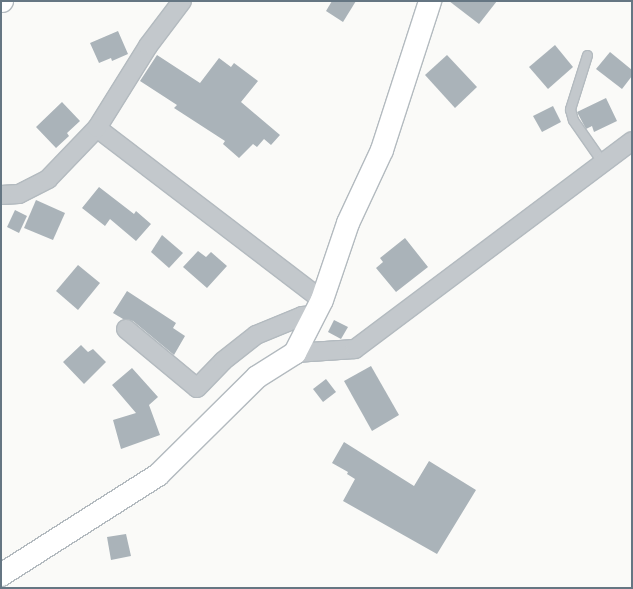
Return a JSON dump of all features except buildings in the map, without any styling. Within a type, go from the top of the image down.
[{"type":"street","points":[[1,195],[20,194],[48,179],[97,128],[148,46],[182,1]]},
{"type":"street","points":[[295,353],[318,308],[348,223],[382,150],[430,1]]},
{"type":"street","points":[[97,128],[318,308]]},
{"type":"street","points":[[1,575],[158,475],[257,377],[295,353],[355,349],[632,141]]},
{"type":"street","points":[[126,329],[197,388],[223,361],[256,335],[318,308]]},
{"type":"lane","points":[[587,55],[570,110],[573,120],[603,162]]}]
